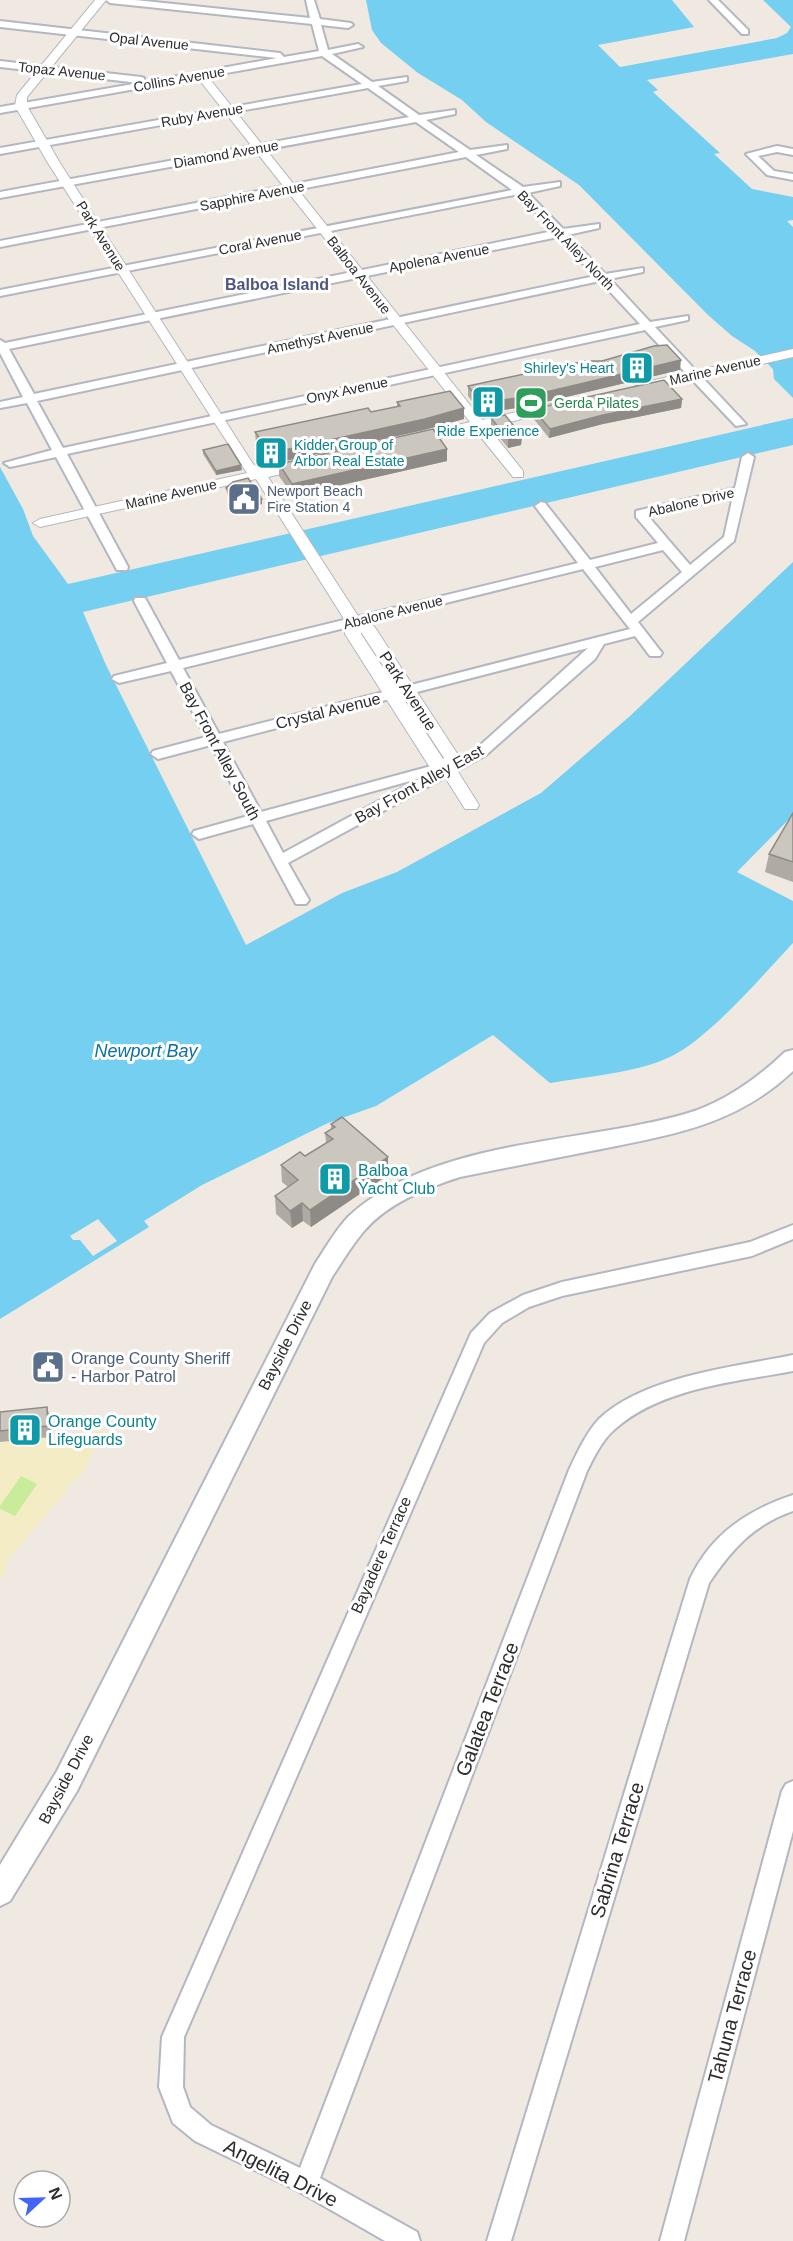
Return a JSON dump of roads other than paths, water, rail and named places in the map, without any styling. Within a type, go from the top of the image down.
[{"type":"main road","name":"Bayside Drive","points":[[0,1891],[24,1857],[67,1781],[318,1279],[336,1248],[356,1224],[387,1199],[412,1186],[460,1168],[690,1122],[718,1111],[758,1089],[793,1058]]},
{"type":"street","points":[[79,33],[101,0]]},
{"type":"street","points":[[0,104],[25,105],[21,97],[110,0],[348,25]]},
{"type":"street","points":[[310,0],[324,53]]},
{"type":"street","points":[[713,0],[746,32]]},
{"type":"street","name":"Opal Avenue","points":[[0,24],[298,58]]},
{"type":"street","name":"Collins Avenue","points":[[0,110],[358,47]]},
{"type":"street","name":"Bay Front Alley North","points":[[324,53],[521,191],[740,424]]},
{"type":"street","name":"Topaz Avenue","points":[[0,64],[160,82]]},
{"type":"street","name":"Balboa Avenue","points":[[201,75],[518,474]]},
{"type":"street","name":"Ruby Avenue","points":[[0,151],[404,79]]},
{"type":"street","name":"Park Avenue","points":[[25,105],[127,269],[224,417],[248,467],[260,475],[354,622],[368,629],[452,758],[448,769]]},
{"type":"street","name":"Diamond Avenue","points":[[0,195],[452,112]]},
{"type":"street","name":"Sapphire Avenue","points":[[0,244],[503,147]]},
{"type":"street","points":[[793,152],[777,149],[751,154],[771,172],[793,177]]},
{"type":"street","name":"Coral Avenue","points":[[0,293],[556,184]]},
{"type":"street","name":"Apolena Avenue","points":[[1,345],[596,226]]},
{"type":"street","name":"Amethyst Avenue","points":[[0,405],[639,270]]},
{"type":"street","name":"Onyx Avenue","points":[[10,463],[684,318]]},
{"type":"street","points":[[1,345],[122,567]]},
{"type":"street","name":"Marine Avenue","points":[[628,390],[793,353]]},
{"type":"street","points":[[395,444],[574,403]]},
{"type":"street","name":"Crystal Avenue","points":[[158,754],[599,641],[635,626],[688,571],[730,538],[748,457]]},
{"type":"street","name":"Marine Avenue","points":[[40,523],[317,462]]},
{"type":"street","name":"Abalone Drive","points":[[667,545],[640,514],[742,490]]},
{"type":"street","points":[[541,506],[655,653]]},
{"type":"street","points":[[667,545],[688,571]]},
{"type":"street","name":"Abalone Avenue","points":[[119,679],[667,545]]},
{"type":"street","name":"Bay Front Alley South","points":[[140,602],[301,900]]},
{"type":"street","name":"Park Avenue","points":[[354,622],[353,634],[391,695],[435,762],[448,769],[471,805]]},
{"type":"street","name":"Bay Front Alley East","points":[[280,861],[481,752],[590,656],[599,641]]},
{"type":"street","points":[[199,834],[448,769]]},
{"type":"street","name":"Bayadere Terrace","points":[[171,2087],[173,2037],[477,1338],[496,1318],[523,1302],[562,1289],[752,1248],[793,1232]]},
{"type":"street","name":"Galatea Terrace","points":[[306,2183],[578,1470],[590,1447],[608,1423],[640,1402],[688,1387],[793,1363]]},
{"type":"street","name":"Sabrina Terrace","points":[[499,2241],[700,1579],[730,1536],[764,1512],[793,1503]]},
{"type":"street","name":"Tahuna Terrace","points":[[672,2241],[793,1791]]},
{"type":"street","name":"Angelita Drive","points":[[171,2087],[181,2115],[202,2133],[306,2183],[408,2241]]},
{"type":"water","points":[[366,0],[672,0],[694,27],[598,45],[620,67],[777,38],[787,33],[791,27],[763,0],[793,0],[793,54],[647,80],[658,90],[653,92],[720,153],[714,154],[752,189],[793,197],[793,220],[787,221],[793,227],[793,398],[774,379],[773,369],[755,351],[732,336],[708,315],[579,185],[486,122],[462,100],[418,73],[381,43],[372,30]]},
{"type":"water","name":"Newport Bay","points":[[793,418],[793,445],[83,612],[106,665],[246,945],[342,893],[397,872],[541,793],[630,716],[793,562],[793,815],[737,872],[793,901],[793,943],[719,1021],[672,1056],[629,1070],[550,1083],[493,1035],[376,1106],[328,1123],[202,1185],[144,1221],[149,1227],[0,1319],[0,467],[23,509],[33,536],[68,584]]},
{"type":"place","name":"Shirley's Heart","points":[[637,368]]},
{"type":"place","name":"Ride Experience","points":[[488,402]]},
{"type":"place","name":"Gerda Pilates","points":[[531,403]]},
{"type":"place","name":"Kidder Group of Arbor Real Estate","points":[[271,453]]},
{"type":"place","name":"Newport Beach Fire Station 4","points":[[244,499]]},
{"type":"place","name":"Balboa Yacht Club","points":[[335,1179]]},
{"type":"place","name":"Orange County Sheriff - Harbor Patrol","points":[[48,1367]]},
{"type":"place","name":"Orange County Lifeguards","points":[[25,1430]]},
{"type":"district","name":"Balboa Island","points":[[277,284]]}]
